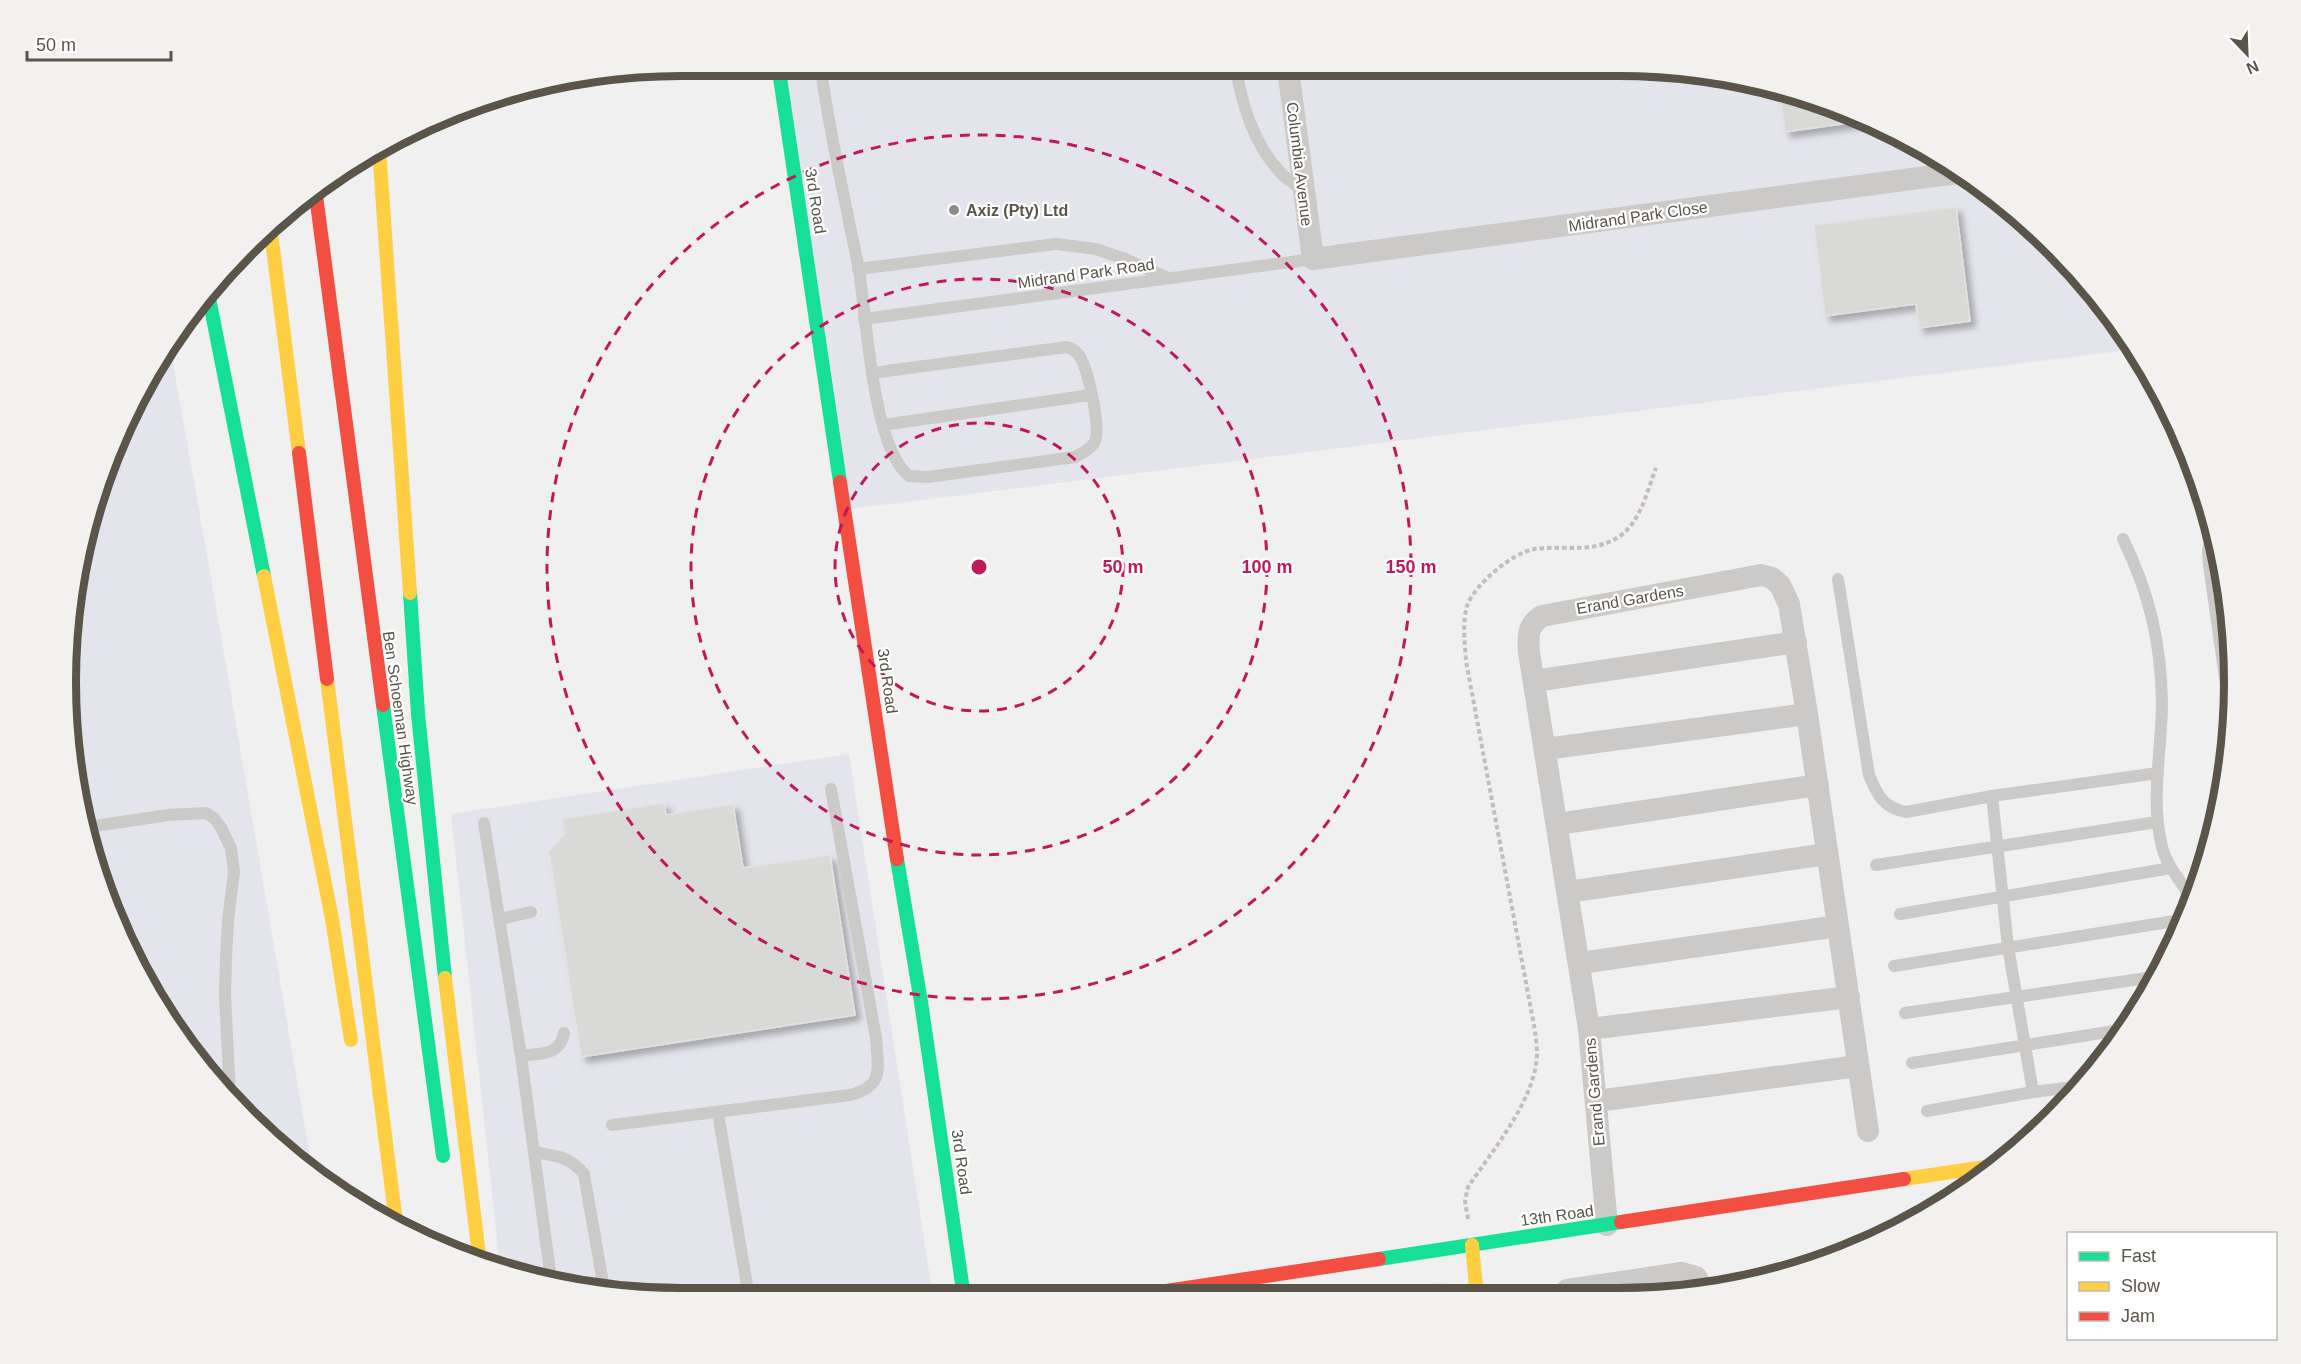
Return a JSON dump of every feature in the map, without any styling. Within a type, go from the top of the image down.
[{"type":"main road","name":"3rd Road","points":[[780,76],[963,1288]]},
{"type":"main road","points":[[379,158],[397,390],[405,553],[419,726],[443,965],[479,1252]]},
{"type":"main road","name":"Ben Schoeman Highway","points":[[317,200],[445,1170]]},
{"type":"main road","points":[[272,238],[395,1215]]},
{"type":"main road","points":[[210,303],[332,919],[353,1052]]},
{"type":"main road","name":"13th Road","points":[[1185,1288],[1980,1168]]},
{"type":"main road","points":[[1475,1244],[1477,1288]]},
{"type":"street","name":"Columbia Avenue","points":[[1289,76],[1313,259]]},
{"type":"street","name":"Midrand Park Close","points":[[1313,259],[1947,174]]},
{"type":"street","name":"Erand Gardens","points":[[1606,1225],[1589,1029],[1528,638],[1534,621],[1542,616],[1761,575],[1772,578],[1785,592],[1796,642],[1868,1131]]},
{"type":"street","points":[[1534,681],[1796,642]]},
{"type":"street","points":[[1545,750],[1807,714]]},
{"type":"street","points":[[1558,824],[1818,785]]},
{"type":"street","points":[[1569,892],[1827,854]]},
{"type":"street","points":[[1580,963],[1838,926]]},
{"type":"street","points":[[1589,1029],[1849,997]]},
{"type":"street","points":[[1596,1101],[1858,1066]]},
{"type":"street","points":[[1581,1288],[1682,1273],[1696,1277],[1699,1282]]},
{"type":"lane","points":[[822,76],[858,269],[872,373],[883,425],[896,464],[909,476],[928,477],[1058,460],[1075,456],[1089,449],[1096,442],[1098,429],[1083,362],[1076,351],[1066,347],[872,373]]},
{"type":"lane","points":[[1238,76],[1246,109],[1258,138],[1281,174],[1304,190]]},
{"type":"lane","points":[[374,161],[382,207]]},
{"type":"lane","points":[[858,269],[1056,244],[1096,249],[1169,278]]},
{"type":"lane","name":"Midrand Park Road","points":[[864,320],[1313,259]]},
{"type":"lane","points":[[214,298],[220,354]]},
{"type":"lane","points":[[883,425],[1090,395]]},
{"type":"lane","points":[[2122,539],[2149,600],[2158,641],[2162,702],[2157,822],[2162,850],[2171,868],[2187,890]]},
{"type":"lane","points":[[1839,579],[1869,775],[1883,803],[1893,810],[1906,812],[1992,796],[2158,773]]},
{"type":"lane","points":[[612,1125],[850,1095],[870,1088],[878,1073],[876,1038],[831,789]]},
{"type":"lane","points":[[1992,796],[2008,947],[2033,1092]]},
{"type":"lane","points":[[94,826],[168,815],[206,813],[220,826],[231,848],[234,872],[228,920],[225,995],[229,1084]]},
{"type":"lane","points":[[1876,865],[2157,822]]},
{"type":"lane","points":[[484,823],[521,1056],[550,1273]]},
{"type":"lane","points":[[1900,914],[2171,868]]},
{"type":"lane","points":[[500,919],[531,912]]},
{"type":"lane","points":[[1894,966],[2175,921]]},
{"type":"lane","points":[[1905,1013],[2147,978]]},
{"type":"lane","points":[[1912,1063],[2113,1031]]},
{"type":"lane","points":[[521,1056],[549,1052],[558,1048],[564,1033]]},
{"type":"lane","points":[[1927,1112],[2068,1088]]},
{"type":"lane","points":[[718,1113],[748,1288]]},
{"type":"lane","points":[[534,1152],[567,1158],[575,1163],[584,1174],[603,1282]]},
{"type":"path","points":[[1475,1244],[1465,1201],[1468,1187],[1517,1111],[1531,1084],[1537,1056],[1535,1031],[1466,661],[1464,630],[1467,606],[1480,586],[1506,562],[1532,549],[1581,549],[1602,544],[1620,536],[1633,523],[1656,468]]},
{"type":"shaded area","points":[[776,76],[1619,76],[1659,78],[1737,88],[1776,97],[1851,123],[1887,139],[1955,179],[1988,202],[2047,254],[2099,313],[2125,350],[841,510]]},
{"type":"shaded area","points":[[172,357],[311,1160],[254,1110],[227,1081],[202,1051],[158,985],[139,950],[109,877],[88,800],[78,722],[76,682],[78,642],[88,564],[97,525],[123,450],[139,414]]},
{"type":"shaded area","points":[[849,754],[932,1288],[642,1286],[564,1276],[499,1259],[451,814]]},
{"type":"shaded area","points":[[1447,1282],[1447,1288],[1400,1288]]},
{"type":"building","points":[[1781,99],[1850,123],[1785,132]]},
{"type":"building","points":[[1956,207],[1970,321],[1919,328],[1916,304],[1825,316],[1814,225]]},
{"type":"building","points":[[664,803],[666,815],[733,804],[743,868],[830,855],[855,1015],[581,1057],[549,851],[565,834],[562,819]]},
{"type":"traffic: fast","points":[[780,76],[840,482]]},
{"type":"traffic: fast","points":[[210,303],[264,576]]},
{"type":"traffic: fast","points":[[410,593],[418,714],[445,978]]},
{"type":"traffic: fast","points":[[383,705],[443,1156]]},
{"type":"traffic: fast","points":[[897,859],[921,1002],[963,1288]]},
{"type":"traffic: fast","points":[[1379,1259],[1621,1222]]},
{"type":"traffic: slow","points":[[380,158],[410,593]]},
{"type":"traffic: slow","points":[[272,238],[299,453]]},
{"type":"traffic: slow","points":[[264,576],[332,919],[351,1040]]},
{"type":"traffic: slow","points":[[327,679],[395,1215]]},
{"type":"traffic: slow","points":[[445,978],[479,1252]]},
{"type":"traffic: slow","points":[[1904,1179],[1980,1168]]},
{"type":"traffic: slow","points":[[1472,1245],[1476,1288]]},
{"type":"traffic: jam","points":[[317,200],[383,705]]},
{"type":"traffic: jam","points":[[299,453],[327,679]]},
{"type":"traffic: jam","points":[[840,482],[897,859]]},
{"type":"traffic: jam","points":[[1621,1222],[1904,1179]]},
{"type":"traffic: jam","points":[[1186,1288],[1379,1259]]},
{"type":"place","name":"Axiz (Pty) Ltd","points":[[954,210]]}]
